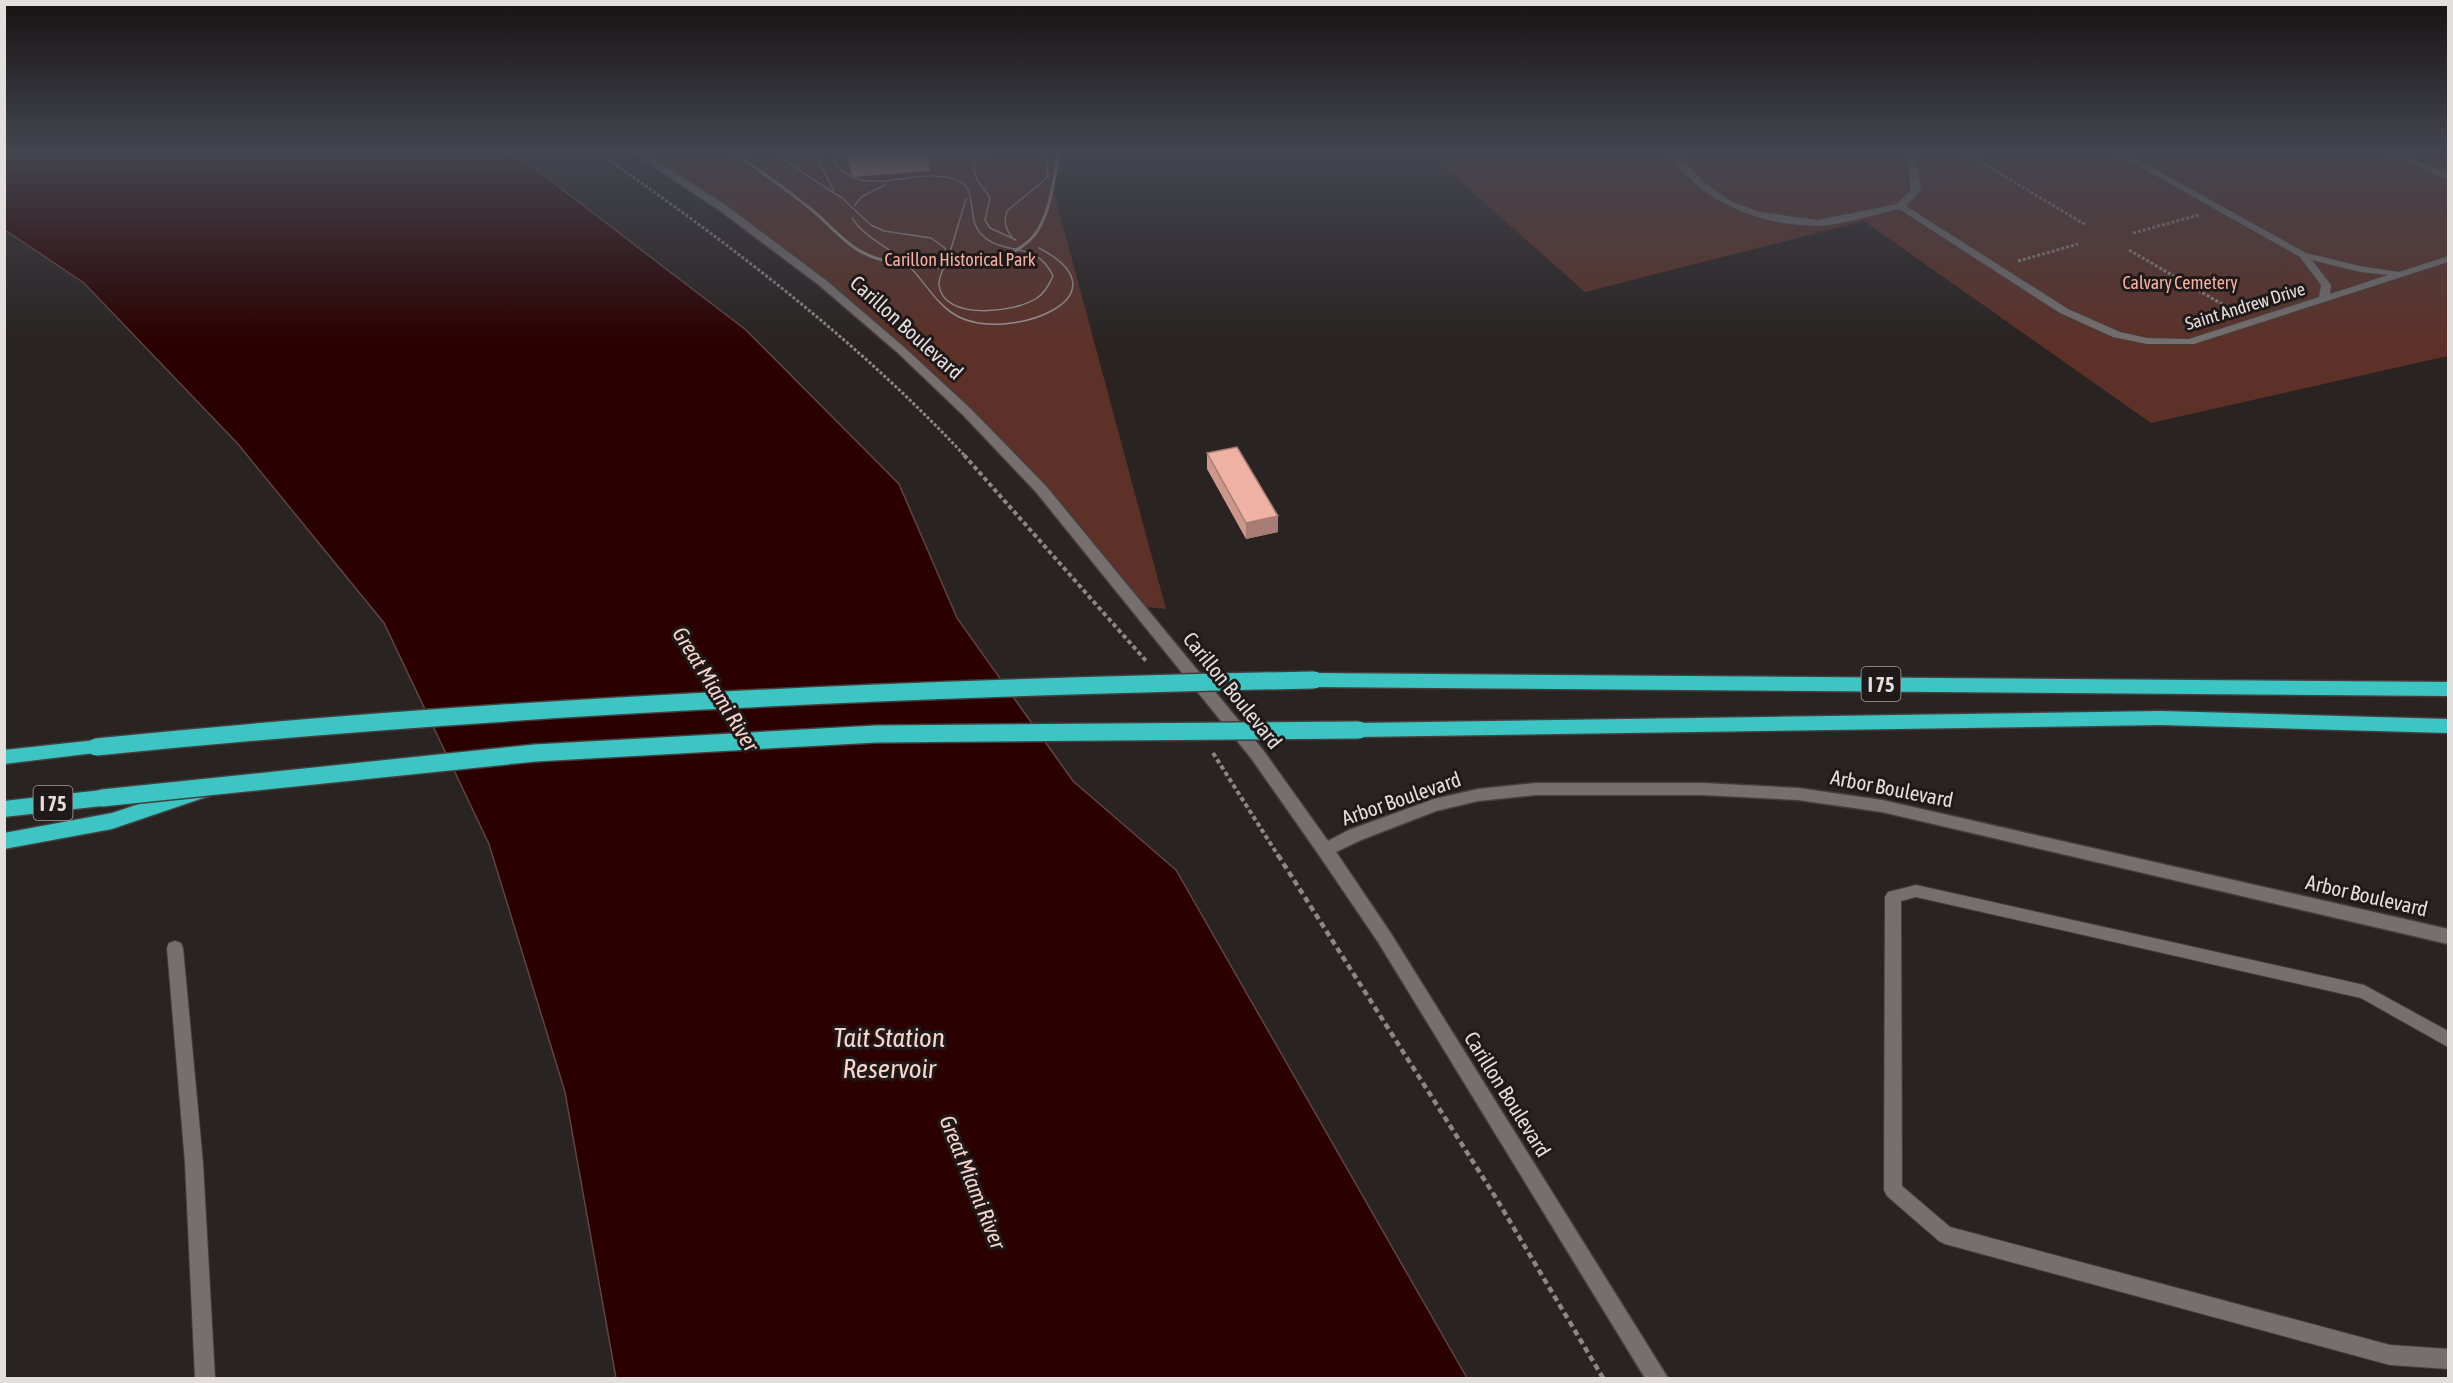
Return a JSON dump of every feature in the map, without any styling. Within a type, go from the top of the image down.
[{"type":"highway","name":"I 75","points":[[4,757],[235,732],[402,719],[761,697],[1024,685],[1314,680],[2448,689]]},
{"type":"highway","name":"I 75","points":[[4,809],[535,753],[876,734],[1359,730],[2161,718],[2448,726]]},
{"type":"highway","points":[[4,841],[112,821],[221,785]]},
{"type":"street","name":"Carillon Boulevard","points":[[733,216],[823,283],[893,343],[968,414],[1041,489],[1257,754],[1384,937],[1658,1378]]},
{"type":"street","name":"Arbor Boulevard","points":[[1325,850],[1355,835],[1434,805],[1478,795],[1536,789],[1703,789],[1798,794],[1882,806],[2448,937]]},
{"type":"lane","points":[[1762,216],[1818,223],[1854,216]]},
{"type":"lane","name":"Saint Andrew Drive","points":[[1915,216],[2064,311],[2117,335],[2147,341],[2190,342],[2448,259]]},
{"type":"lane","points":[[2232,216],[2303,255],[2360,269],[2403,273]]},
{"type":"lane","points":[[2303,255],[2326,285],[2324,299]]},
{"type":"lane","points":[[2448,1039],[2364,992],[1916,891],[1893,897],[1893,1190],[1944,1235],[2390,1355],[2448,1359]]},
{"type":"lane","points":[[175,948],[186,1044],[201,1262],[205,1378]]},
{"type":"path","points":[[2070,216],[2086,225]]},
{"type":"path","points":[[2133,232],[2195,216]]},
{"type":"path","points":[[1996,268],[2078,244]]},
{"type":"path","points":[[2129,250],[2253,322]]},
{"type":"green space","name":"Carillon Historical Park","points":[[729,216],[1060,216],[1166,609],[1136,606],[1041,489],[869,321]]},
{"type":"green space","name":"Calvary Cemetery","points":[[1499,216],[2448,216],[2448,356],[2151,423],[1864,221],[1585,292]]},
{"type":"water","name":"Tait Station Reservoir","points":[[5,216],[596,216],[746,330],[899,484],[957,618],[1073,781],[1176,870],[1467,1378],[616,1378],[565,1092],[489,844],[384,623],[238,444],[84,283],[5,230]]},
{"type":"building","points":[[1237,447],[1278,516],[1246,523],[1207,453]]},
{"type":"tram line","points":[[861,216],[871,225],[884,231],[931,238],[945,248],[947,258],[939,285],[943,297],[953,304],[966,309],[997,310],[1027,303],[1042,294],[1053,276],[1046,264],[1028,252],[990,241],[976,227],[973,216]]},
{"type":"tram line","points":[[948,259],[961,216]]},
{"type":"tram line","points":[[986,216],[985,220],[990,228],[1013,238]]},
{"type":"tram line","points":[[1006,216],[1006,226],[1013,238]]},
{"type":"tram line","points":[[852,218],[870,236],[905,262],[943,306],[959,317],[981,323],[1006,324],[1031,319],[1053,310],[1068,298],[1073,283],[1064,266],[1039,248]]},
{"type":"railway","points":[[819,216],[860,251],[878,259],[927,267],[981,263],[1005,256],[1024,245],[1038,230],[1045,216]]},
{"type":"water label","name":"Great Miami River","points":[[716,689]]},
{"type":"water label","name":"Great Miami River","points":[[973,1182]]}]
